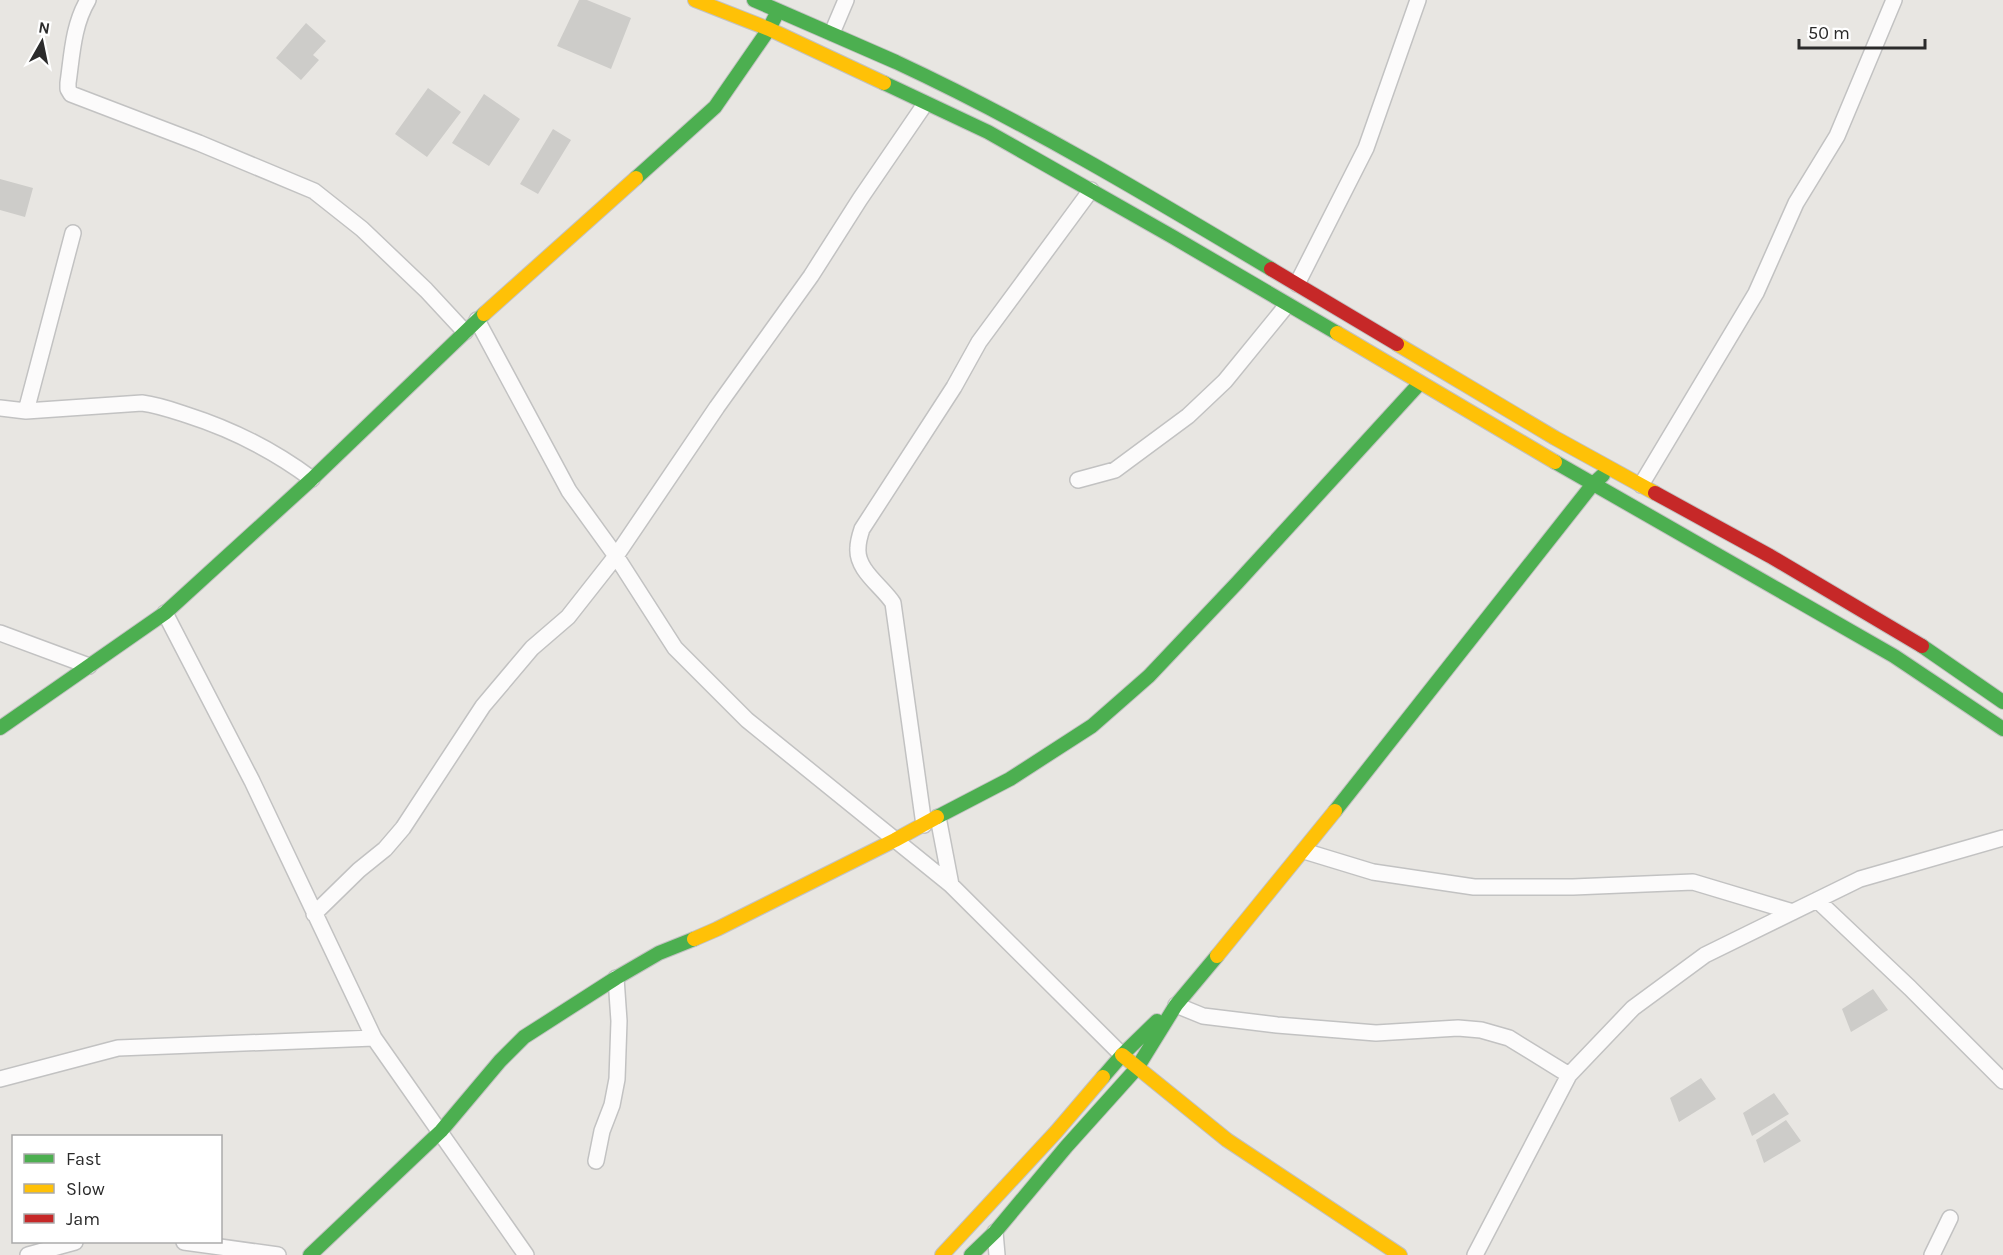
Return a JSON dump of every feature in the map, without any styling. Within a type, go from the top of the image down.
[{"type":"main road","points":[[695,0],[769,29],[988,132],[1593,484],[1894,656],[2003,729]]},
{"type":"main road","points":[[754,0],[897,63],[1020,125],[1187,219],[1555,438],[1906,635],[2003,702]]},
{"type":"main road","points":[[0,728],[165,612],[312,479],[477,320],[715,107],[769,29],[778,10]]},
{"type":"main road","points":[[310,1255],[441,1131],[524,1036],[659,953],[726,925],[924,825],[1010,779],[1092,726],[1141,683],[1237,583],[1420,383]]},
{"type":"main road","points":[[971,1255],[995,1232],[1066,1147],[1137,1068],[1176,1005],[1304,851],[1593,484],[1610,467]]},
{"type":"main road","points":[[942,1255],[1056,1132],[1122,1055],[1176,1005]]},
{"type":"main road","points":[[1122,1055],[1227,1140],[1400,1255]]},
{"type":"street","points":[[88,0],[79,14],[76,29],[68,83],[71,94],[199,143],[314,191],[362,229],[465,332]]},
{"type":"street","points":[[739,16],[746,0]]},
{"type":"street","points":[[832,33],[846,0]]},
{"type":"street","points":[[1297,285],[1366,148],[1418,0]]},
{"type":"street","points":[[1641,485],[1756,293],[1796,203],[1837,136],[1894,0]]},
{"type":"street","points":[[314,914],[359,870],[385,849],[403,828],[490,698],[532,648],[567,617],[616,556],[717,407],[811,276],[925,104]]},
{"type":"street","points":[[924,825],[893,603],[886,592],[865,571],[858,550],[862,529],[954,387],[979,342],[1091,190]]},
{"type":"street","points":[[26,411],[73,233]]},
{"type":"street","points":[[1077,480],[1115,470],[1188,416],[1225,381],[1287,304]]},
{"type":"street","points":[[477,320],[569,491],[616,556],[675,648],[747,720],[951,885],[1122,1055]]},
{"type":"street","points":[[0,408],[26,411],[132,404],[156,405],[219,425],[270,450],[312,479]]},
{"type":"street","points":[[165,612],[252,781],[374,1038],[526,1255]]},
{"type":"street","points":[[0,633],[89,666]]},
{"type":"street","points":[[938,817],[951,885]]},
{"type":"street","points":[[1475,1255],[1569,1075],[1633,1008],[1705,955],[1860,879],[2003,838]]},
{"type":"street","points":[[1304,851],[1373,872],[1474,887],[1573,887],[1694,882],[1793,912]]},
{"type":"street","points":[[1817,900],[2003,1081]]},
{"type":"street","points":[[596,1161],[617,1079],[619,1021],[616,978]]},
{"type":"street","points":[[1176,1005],[1203,1016],[1277,1025],[1376,1033],[1458,1028],[1481,1030],[1509,1038],[1569,1075]]},
{"type":"street","points":[[0,1079],[118,1048],[374,1038]]},
{"type":"street","points":[[1932,1255],[1950,1218]]},
{"type":"street","points":[[995,1232],[997,1255]]},
{"type":"street","points":[[28,1255],[71,1243]]},
{"type":"street","points":[[191,1243],[278,1255]]},
{"type":"building","points":[[579,0],[587,0],[631,18],[611,69],[557,46]]},
{"type":"building","points":[[306,23],[326,41],[313,55],[319,60],[301,80],[276,58]]},
{"type":"building","points":[[428,88],[461,112],[427,157],[395,134]]},
{"type":"building","points":[[484,94],[520,119],[489,166],[452,143]]},
{"type":"building","points":[[553,129],[571,140],[538,194],[520,184]]},
{"type":"building","points":[[0,179],[33,188],[25,217],[0,210]]},
{"type":"building","points":[[1873,989],[1888,1010],[1851,1032],[1842,1009]]},
{"type":"building","points":[[1701,1078],[1716,1099],[1679,1122],[1670,1098]]},
{"type":"building","points":[[1774,1093],[1789,1114],[1752,1136],[1743,1113]]},
{"type":"building","points":[[1786,1120],[1801,1141],[1764,1163],[1756,1140]]},
{"type":"traffic: fast","points":[[754,0],[896,62],[992,109],[1133,187],[1271,269]]},
{"type":"traffic: fast","points":[[636,178],[715,107],[775,17]]},
{"type":"traffic: fast","points":[[884,83],[988,132],[1337,333]]},
{"type":"traffic: fast","points":[[0,728],[165,613],[312,479],[484,314]]},
{"type":"traffic: fast","points":[[937,817],[1010,779],[1092,726],[1149,676],[1420,383]]},
{"type":"traffic: fast","points":[[1555,462],[1894,656],[2003,729]]},
{"type":"traffic: fast","points":[[1335,811],[1593,484],[1603,475]]},
{"type":"traffic: fast","points":[[1922,646],[2003,702]]},
{"type":"traffic: fast","points":[[310,1255],[441,1131],[500,1061],[524,1037],[659,953],[694,939]]},
{"type":"traffic: fast","points":[[971,1255],[995,1232],[1066,1147],[1137,1068],[1176,1005],[1217,956]]},
{"type":"traffic: fast","points":[[1103,1077],[1157,1021]]},
{"type":"traffic: slow","points":[[695,0],[769,29],[884,83]]},
{"type":"traffic: slow","points":[[484,314],[636,178]]},
{"type":"traffic: slow","points":[[1337,333],[1555,462]]},
{"type":"traffic: slow","points":[[1397,344],[1555,438],[1655,493]]},
{"type":"traffic: slow","points":[[1217,956],[1335,811]]},
{"type":"traffic: slow","points":[[694,939],[937,817]]},
{"type":"traffic: slow","points":[[1122,1055],[1227,1140],[1400,1255]]},
{"type":"traffic: slow","points":[[942,1255],[1056,1132],[1103,1077]]},
{"type":"traffic: jam","points":[[1271,269],[1397,344]]},
{"type":"traffic: jam","points":[[1655,493],[1770,556],[1922,646]]}]
